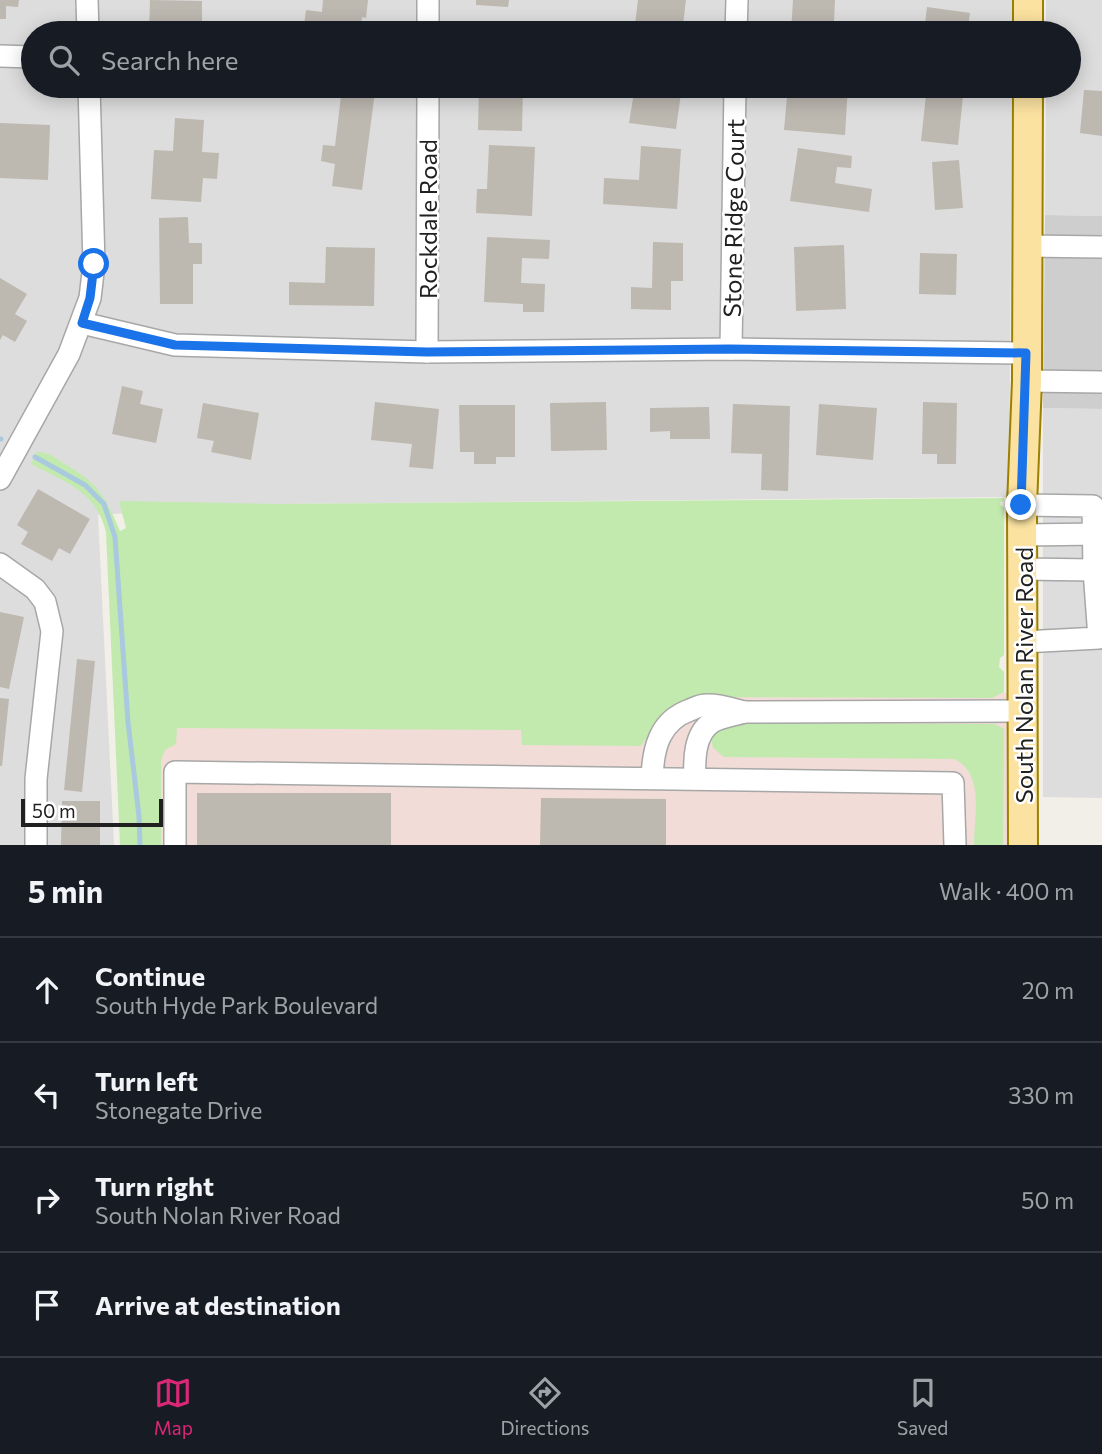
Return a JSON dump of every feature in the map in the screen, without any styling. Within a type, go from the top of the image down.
[{"type":"main road","points":[[1028,0],[1028,21]]},
{"type":"main road","name":"South Nolan River Road","points":[[1023,845],[1021,505],[1027,381],[1028,98]]},
{"type":"street","points":[[87,0],[88,21]]},
{"type":"street","points":[[428,0],[428,21]]},
{"type":"street","points":[[736,21],[737,0]]},
{"type":"street","points":[[0,56],[21,57]]},
{"type":"street","points":[[0,479],[69,354],[90,298],[94,264],[89,98]]},
{"type":"street","name":"Rockdale Road","points":[[427,352],[428,98]]},
{"type":"street","name":"Stone Ridge Court","points":[[730,349],[736,98]]},
{"type":"street","points":[[1027,246],[1102,247]]},
{"type":"street","points":[[82,323],[175,345],[427,352],[730,349],[1026,353]]},
{"type":"street","points":[[1027,381],[1102,382]]},
{"type":"street","points":[[1021,505],[1093,506],[1098,534],[1094,570],[1099,638],[1023,642]]},
{"type":"street","points":[[1022,535],[1098,534]]},
{"type":"street","points":[[0,564],[21,577],[45,602],[52,631],[36,779],[36,845]]},
{"type":"street","points":[[1022,569],[1094,570]]},
{"type":"street","points":[[652,778],[657,738],[680,713],[703,705],[744,712],[1024,711]]},
{"type":"street","points":[[695,779],[694,760],[704,731],[712,723],[744,712]]},
{"type":"street","points":[[175,845],[175,772],[953,783],[955,845]]},
{"type":"shaded area","points":[[0,0],[1012,0],[1012,21],[21,21],[21,98],[1012,98],[1009,497],[276,504],[98,515],[114,845],[0,845]]},
{"type":"shaded area","points":[[1046,0],[1102,0],[1102,216],[1045,215],[1046,98],[1081,98],[1081,21],[1046,21]]},
{"type":"shaded area","points":[[1045,215],[1102,216],[1102,409],[1043,408]]},
{"type":"shaded area","points":[[1043,408],[1102,409],[1102,798],[1043,797]]},
{"type":"shaded area","points":[[1010,693],[1009,845],[153,845],[150,695]]},
{"type":"green space","points":[[37,452],[54,457],[92,484],[104,498],[120,531],[126,528],[119,501],[276,504],[1004,498],[1004,501],[1000,502],[1004,507],[1004,655],[1000,658],[999,667],[1004,672],[1004,692],[992,698],[703,697],[672,708],[662,715],[641,746],[522,745],[521,730],[177,728],[176,744],[165,750],[161,760],[161,845],[120,845],[106,532],[101,518],[87,497],[78,489],[31,464]]},
{"type":"green space","points":[[728,723],[995,724],[1004,729],[1003,845],[974,845],[974,785],[964,766],[954,759],[724,757],[713,748],[712,739],[717,730]]},
{"type":"building","points":[[0,0],[19,0],[18,7],[6,6],[6,19],[0,19]]},
{"type":"building","points":[[150,0],[202,1],[202,21],[149,21]]},
{"type":"building","points":[[323,0],[368,0],[366,18],[362,17],[362,21],[305,21],[306,10],[322,12]]},
{"type":"building","points":[[476,0],[509,0],[508,7],[476,5]]},
{"type":"building","points":[[638,0],[686,0],[683,21],[635,21]]},
{"type":"building","points":[[793,0],[835,0],[834,21],[792,21]]},
{"type":"building","points":[[927,7],[970,13],[969,21],[925,21]]},
{"type":"building","points":[[1084,90],[1102,91],[1102,136],[1080,133]]},
{"type":"building","points":[[341,98],[374,98],[362,190],[332,186],[335,164],[321,161],[323,145],[335,146]]},
{"type":"building","points":[[479,98],[523,98],[522,131],[478,130]]},
{"type":"building","points":[[633,98],[680,98],[676,129],[629,123]]},
{"type":"building","points":[[787,98],[847,98],[845,135],[784,130]]},
{"type":"building","points":[[926,98],[963,98],[958,145],[921,141]]},
{"type":"building","points":[[175,118],[204,120],[202,152],[219,153],[217,179],[203,178],[201,202],[151,199],[154,150],[173,151]]},
{"type":"building","points":[[0,123],[50,125],[48,180],[0,178]]},
{"type":"building","points":[[489,145],[535,147],[532,216],[476,213],[477,189],[487,189]]},
{"type":"building","points":[[641,146],[681,149],[677,209],[603,204],[604,178],[639,180]]},
{"type":"building","points":[[798,148],[852,156],[851,168],[837,167],[835,183],[872,189],[869,212],[790,201]]},
{"type":"building","points":[[959,160],[963,208],[935,210],[932,162]]},
{"type":"building","points":[[188,217],[189,243],[202,243],[202,264],[193,264],[193,304],[160,304],[159,218]]},
{"type":"building","points":[[487,237],[550,240],[549,259],[522,258],[521,283],[545,284],[544,312],[523,312],[523,304],[484,302]]},
{"type":"building","points":[[653,242],[683,243],[683,281],[671,281],[671,310],[631,309],[631,287],[652,288]]},
{"type":"building","points":[[844,245],[846,309],[796,311],[794,247]]},
{"type":"building","points":[[326,247],[375,248],[374,306],[289,305],[289,282],[325,283]]},
{"type":"building","points":[[920,253],[957,254],[956,295],[919,294]]},
{"type":"building","points":[[0,278],[27,294],[15,314],[27,321],[15,342],[3,335],[0,340]]},
{"type":"building","points":[[122,386],[143,391],[140,404],[163,409],[156,443],[112,434]]},
{"type":"building","points":[[375,402],[439,409],[433,469],[409,467],[412,444],[371,440]]},
{"type":"building","points":[[606,402],[607,450],[551,451],[550,403]]},
{"type":"building","points":[[923,402],[957,403],[956,464],[937,464],[937,454],[922,454]]},
{"type":"building","points":[[203,403],[259,413],[251,460],[211,452],[214,441],[197,438]]},
{"type":"building","points":[[733,404],[790,406],[788,491],[761,490],[762,454],[731,453]]},
{"type":"building","points":[[819,404],[877,408],[873,460],[816,455]]},
{"type":"building","points":[[459,405],[515,405],[515,457],[496,457],[496,464],[474,464],[474,452],[460,452]]},
{"type":"building","points":[[709,407],[710,439],[670,439],[670,431],[650,432],[650,408]]},
{"type":"building","points":[[38,489],[90,519],[70,554],[59,548],[52,561],[21,544],[28,532],[17,525]]},
{"type":"building","points":[[0,612],[24,617],[9,689],[0,687]]},
{"type":"building","points":[[77,659],[95,661],[82,792],[64,790]]},
{"type":"building","points":[[0,698],[9,699],[2,766],[0,766]]},
{"type":"building","points":[[197,793],[391,793],[391,845],[197,845]]},
{"type":"building","points":[[541,798],[666,799],[666,845],[540,845]]},
{"type":"building","points":[[62,801],[100,801],[100,845],[61,845]]},
{"type":"waterway","points":[[35,457],[85,485],[104,504],[115,537],[140,845]]},
{"type":"route","points":[[94,264],[90,298],[82,323],[175,345],[427,352],[730,349],[1026,353],[1021,505]]}]
